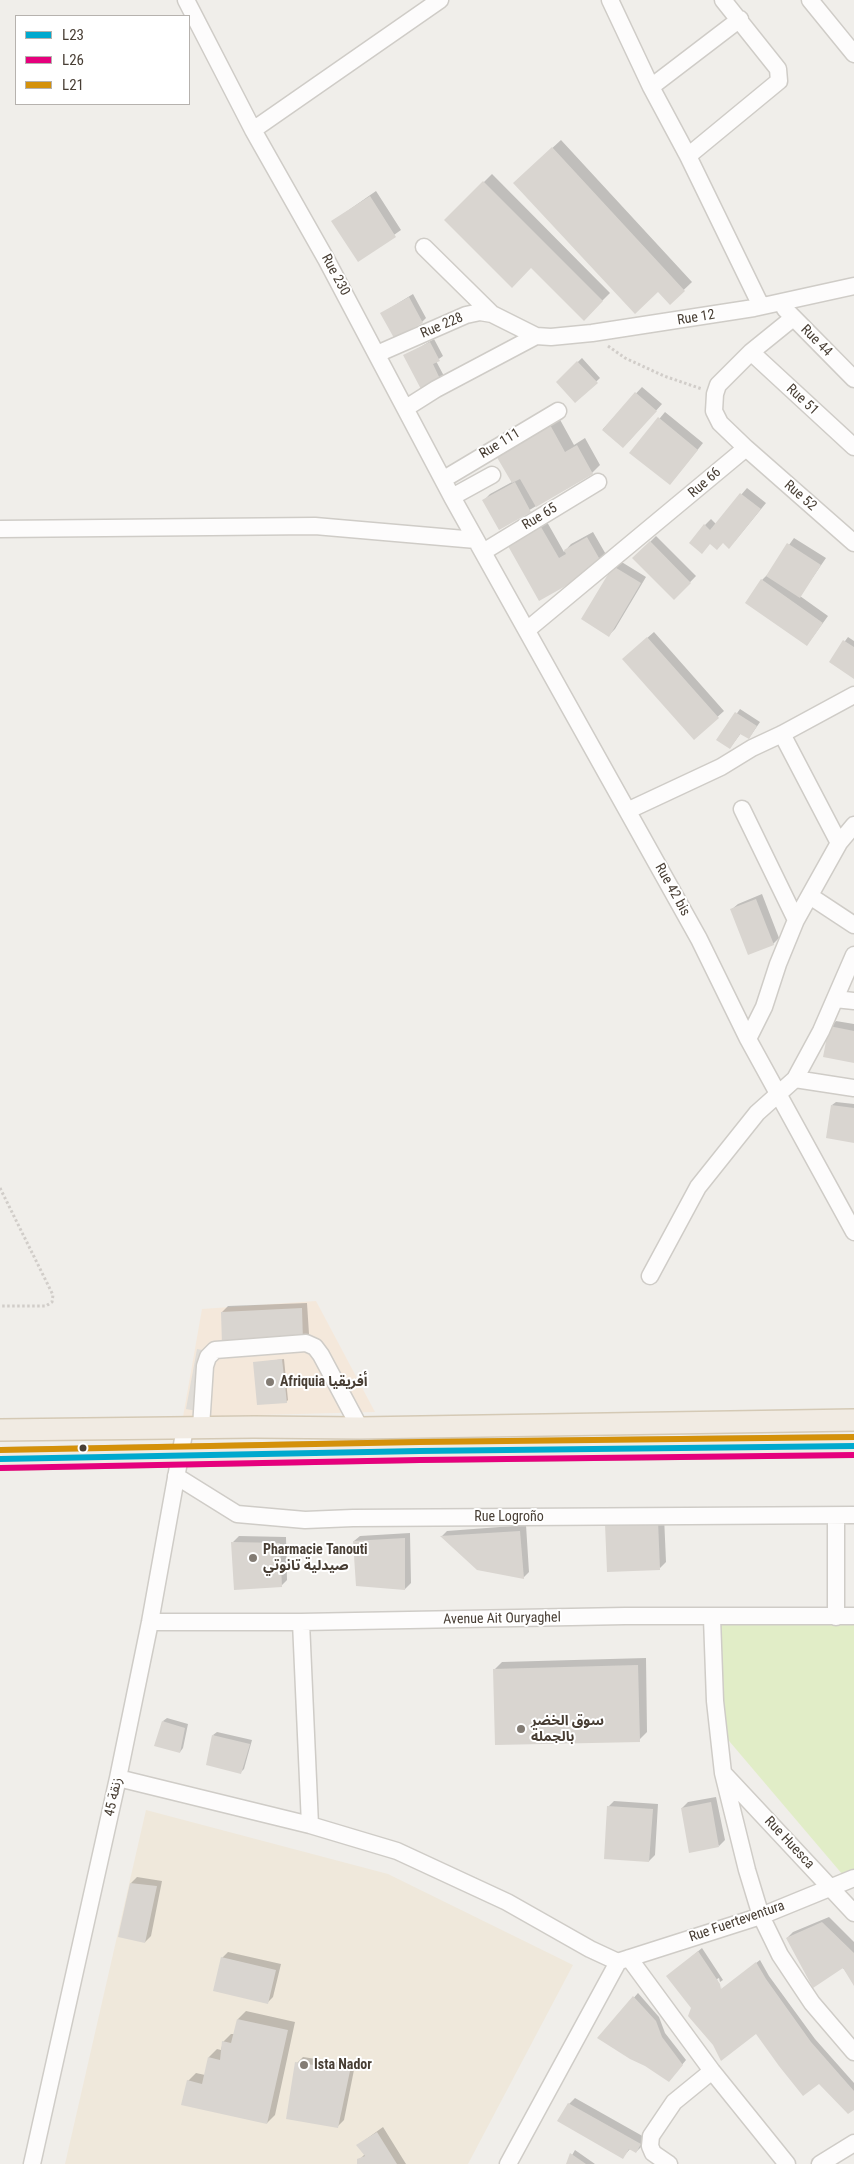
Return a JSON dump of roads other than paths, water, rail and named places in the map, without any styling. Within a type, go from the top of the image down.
[{"type":"main road","points":[[0,1430],[360,1428],[854,1420]]},
{"type":"main road","points":[[0,1459],[178,1466],[410,1451],[854,1446]]},
{"type":"street","name":"Rue 230","points":[[186,0],[253,130],[326,259],[479,546]]},
{"type":"street","points":[[253,130],[440,0]]},
{"type":"street","points":[[610,0],[651,87],[688,156],[761,306]]},
{"type":"street","points":[[688,156],[779,80],[778,69],[740,18],[724,0]]},
{"type":"street","points":[[810,0],[854,54]]},
{"type":"street","points":[[651,87],[740,18]]},
{"type":"street","points":[[424,247],[492,314]]},
{"type":"street","name":"Rue 12","points":[[536,336],[551,337],[592,334],[761,306],[854,286]]},
{"type":"street","name":"Rue 44","points":[[778,302],[854,379]]},
{"type":"street","name":"Rue 228","points":[[377,354],[466,315],[480,312],[492,314],[536,336]]},
{"type":"street","points":[[746,448],[716,417],[714,411],[715,394],[724,378],[751,352],[793,318]]},
{"type":"street","points":[[406,408],[436,389],[536,336]]},
{"type":"street","name":"Rue 51","points":[[751,352],[854,447]]},
{"type":"street","name":"Rue 111","points":[[444,479],[558,411]]},
{"type":"street","name":"Rue 52","points":[[746,448],[854,543]]},
{"type":"street","name":"Rue 66","points":[[527,630],[746,448]]},
{"type":"street","points":[[452,497],[492,475]]},
{"type":"street","name":"Rue 65","points":[[479,546],[598,482]]},
{"type":"street","points":[[0,530],[315,526],[479,546]]},
{"type":"street","name":"Rue 42 bis","points":[[479,546],[629,810],[699,939],[748,1039],[854,1232]]},
{"type":"street","points":[[629,810],[721,767],[752,748],[854,695]]},
{"type":"street","points":[[782,734],[839,843]]},
{"type":"street","points":[[742,809],[796,920]]},
{"type":"street","points":[[748,1039],[764,1008],[778,964],[796,920],[839,843],[854,825]]},
{"type":"street","points":[[810,896],[854,925]]},
{"type":"street","points":[[650,1276],[698,1187],[757,1113],[795,1079],[835,999],[854,955]]},
{"type":"street","points":[[835,999],[854,1001]]},
{"type":"street","points":[[795,1079],[854,1088]]},
{"type":"street","name":"زنقة 45","points":[[32,2164],[118,1778],[150,1622],[178,1466],[193,1428],[208,1357],[215,1350],[306,1343],[315,1347],[360,1428]]},
{"type":"street","name":"Rue Logroño","points":[[178,1466],[237,1514],[305,1520],[353,1518],[854,1515]]},
{"type":"street","points":[[836,1516],[836,1617]]},
{"type":"street","name":"Avenue Ait Ouryaghel","points":[[150,1622],[301,1622],[626,1616],[712,1618],[854,1616]]},
{"type":"street","points":[[712,1618],[715,1701],[723,1773],[747,1870],[761,1916],[780,1954],[812,2002],[854,2052]]},
{"type":"street","points":[[301,1622],[310,1825]]},
{"type":"street","name":"Rue Huesca","points":[[723,1773],[854,1913]]},
{"type":"street","points":[[118,1778],[310,1825],[397,1851],[507,1902],[590,1949],[624,1960],[787,2164]]},
{"type":"street","name":"Rue Fuerteventura","points":[[624,1960],[761,1916],[854,1878]]},
{"type":"street","points":[[508,2164],[624,1960]]},
{"type":"street","points":[[669,2164],[653,2153],[650,2146],[651,2136],[674,2102],[712,2071]]},
{"type":"street","points":[[820,2164],[854,2143]]},
{"type":"place","name":"Afriquia أفريقيا","points":[[270,1382]]},
{"type":"place","name":"Pharmacie Tanouti صيدلية تانوتي","points":[[253,1558]]},
{"type":"place","name":"سوق الخضر بالجملة","points":[[521,1729]]},
{"type":"place","name":"Ista Nador","points":[[304,2065]]}]
